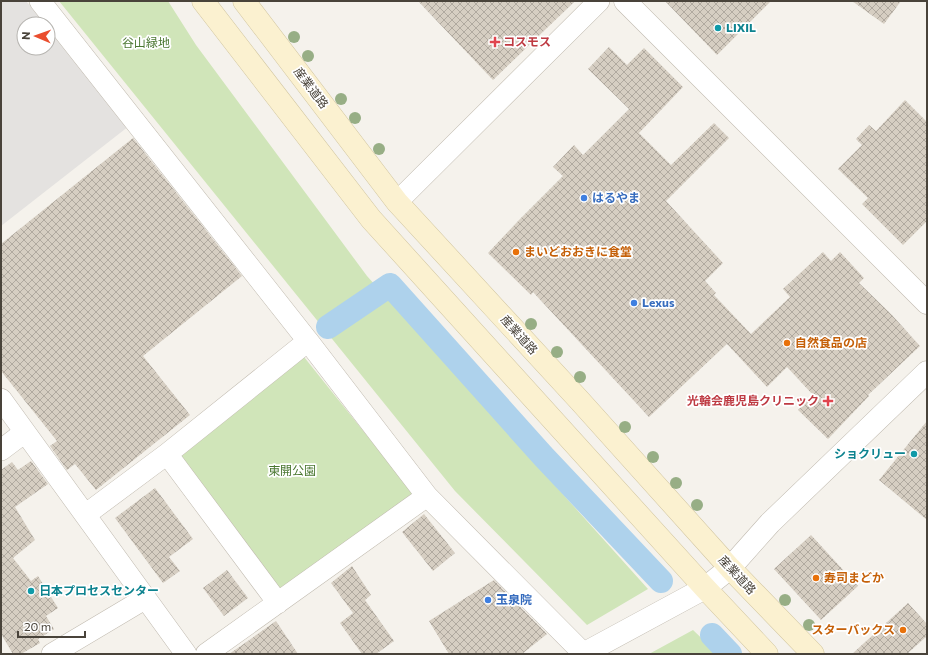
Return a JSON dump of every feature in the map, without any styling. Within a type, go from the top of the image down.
[{"type":"main road","points":[[203,1],[371,218],[705,588],[767,654]]},
{"type":"main road","name":"産業道路","points":[[244,1],[397,202],[730,568],[813,654]]},
{"type":"street","points":[[40,1],[308,341],[427,496],[584,654],[705,588],[730,568],[770,523],[927,372]]},
{"type":"street","points":[[397,202],[599,1]]},
{"type":"street","points":[[625,1],[927,303]]},
{"type":"street","points":[[85,515],[167,454],[308,341]]},
{"type":"street","points":[[1,399],[186,654]]},
{"type":"street","points":[[1,450],[25,432]]},
{"type":"street","points":[[167,454],[278,603]]},
{"type":"street","points":[[206,654],[427,496]]},
{"type":"street","points":[[52,654],[146,598]]},
{"type":"green space","name":"谷山緑地","points":[[59,1],[168,1],[196,45],[367,276],[648,589],[587,625],[455,491]]},
{"type":"green space","name":"東開公園","points":[[304,357],[413,493],[278,592],[181,455]]},
{"type":"green space","points":[[693,630],[718,654],[649,654]]},
{"type":"shaded area","points":[[1,1],[26,1],[38,16],[16,16],[16,56],[56,56],[56,38],[129,126],[1,226]]},
{"type":"building","name":"コスモス","points":[[418,1],[575,1],[493,80]]},
{"type":"building","name":"LIXIL","points":[[665,1],[771,1],[717,55]]},
{"type":"building","points":[[852,1],[901,1],[884,24]]},
{"type":"building","points":[[609,47],[627,65],[644,48],[683,87],[639,133],[671,165],[714,123],[729,138],[666,201],[723,263],[705,281],[716,293],[714,295],[751,334],[790,297],[783,289],[823,252],[831,261],[840,252],[864,278],[859,283],[891,314],[920,346],[868,395],[869,396],[828,439],[798,410],[813,395],[787,367],[767,387],[727,344],[649,417],[533,292],[531,295],[488,253],[563,176],[553,167],[574,145],[583,155],[629,109],[588,69]]},
{"type":"building","points":[[905,100],[927,122],[927,221],[903,245],[862,204],[868,198],[838,169],[862,145],[856,139],[869,125],[876,131]]},
{"type":"building","points":[[133,138],[242,276],[143,356],[190,415],[96,490],[75,464],[67,470],[50,446],[57,441],[1,371],[1,244]]},
{"type":"building","name":"ショクリュー","points":[[927,421],[927,520],[879,480]]},
{"type":"building","points":[[31,461],[48,484],[15,507],[35,540],[13,558],[31,581],[38,576],[58,608],[46,616],[54,629],[38,639],[40,643],[21,654],[13,654],[1,634],[1,470],[12,462],[18,470]]},
{"type":"building","points":[[155,488],[193,539],[169,557],[180,571],[163,583],[115,518]]},
{"type":"building","points":[[424,514],[455,553],[433,571],[402,532]]},
{"type":"building","name":"寿司まどか","points":[[811,535],[858,586],[821,620],[774,569]]},
{"type":"building","points":[[352,566],[371,595],[365,600],[394,641],[376,654],[362,654],[340,623],[353,613],[331,583]]},
{"type":"building","points":[[227,570],[248,598],[224,616],[203,588]]},
{"type":"building","name":"玉泉院","points":[[494,580],[547,634],[522,654],[449,654],[429,621]]},
{"type":"building","name":"スターバックス","points":[[908,603],[927,624],[927,636],[907,654],[852,654]]},
{"type":"building","points":[[276,621],[298,654],[229,654],[245,643]]},
{"type":"waterway","points":[[328,327],[390,285],[543,456],[661,581]]},
{"type":"waterway","points":[[712,635],[730,654]]},
{"type":"place","name":"LIXIL","points":[[718,28]]},
{"type":"place","name":"コスモス","points":[[495,42]]},
{"type":"place","name":"はるやま","points":[[584,198]]},
{"type":"place","name":"まいどおおきに食堂","points":[[516,252]]},
{"type":"place","name":"Lexus","points":[[634,303]]},
{"type":"place","name":"自然食品の店","points":[[787,343]]},
{"type":"place","name":"光輪会鹿児島クリニック","points":[[828,401]]},
{"type":"place","name":"ショクリュー","points":[[914,454]]},
{"type":"place","name":"寿司まどか","points":[[816,578]]},
{"type":"place","name":"日本プロセスセンター","points":[[31,591]]},
{"type":"place","name":"玉泉院","points":[[488,600]]},
{"type":"place","name":"スターバックス","points":[[903,630]]}]
